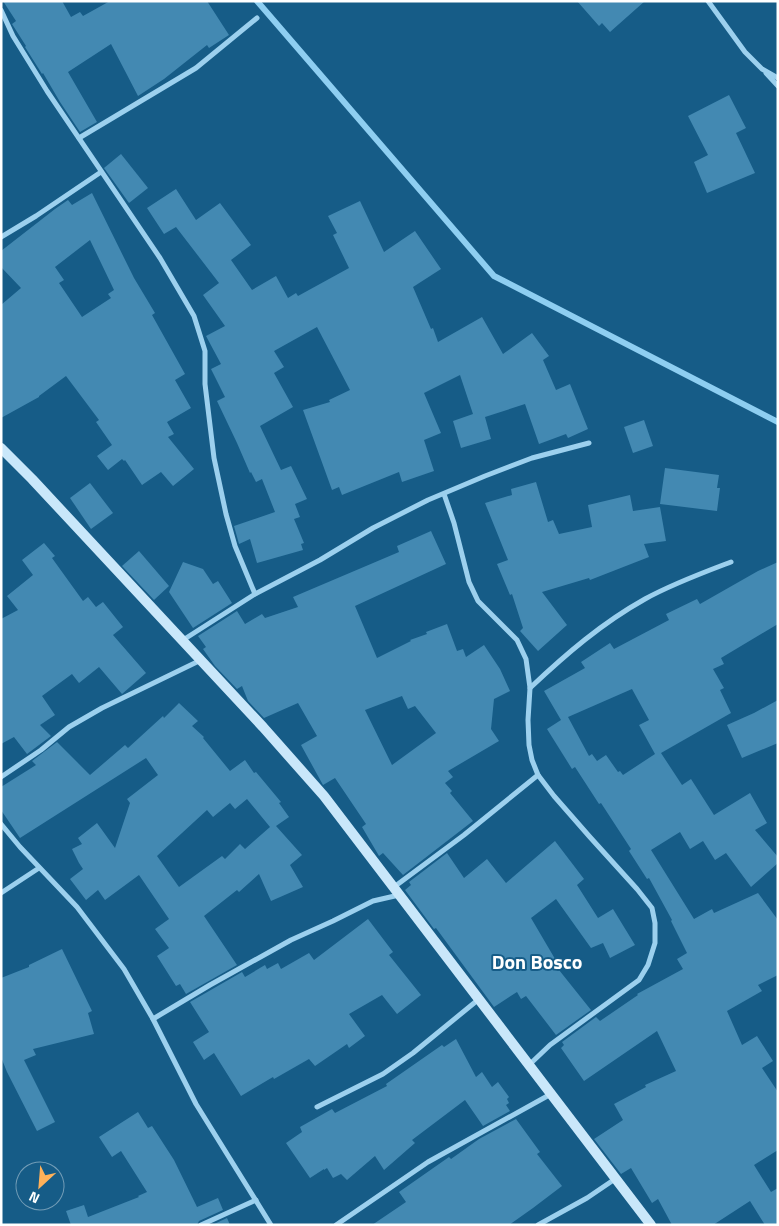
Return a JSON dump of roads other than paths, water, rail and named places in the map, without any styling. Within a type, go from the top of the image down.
[{"type":"street","points":[[708,1],[745,52],[778,86]]},
{"type":"street","points":[[1,10],[13,36],[47,91],[160,258],[194,316],[205,351],[205,384],[214,458],[226,514],[235,546],[255,594]]},
{"type":"street","points":[[79,138],[196,68],[257,18]]},
{"type":"street","points":[[762,69],[778,78]]},
{"type":"street","points":[[1,238],[101,172]]},
{"type":"street","points":[[183,640],[255,594],[320,560],[373,528],[428,500],[532,458],[589,443]]},
{"type":"street","points":[[1,448],[264,727],[324,796],[651,1225]]},
{"type":"street","points":[[444,494],[454,523],[469,582],[478,601],[517,640],[526,659],[530,688],[529,745],[538,775],[554,796],[637,889],[652,908],[655,922],[655,944],[648,965],[639,980],[550,1045],[529,1065]]},
{"type":"street","points":[[530,688],[555,664],[600,627],[646,598],[731,562]]},
{"type":"street","points":[[1,777],[41,750],[69,727],[102,708],[201,660]]},
{"type":"street","points":[[153,1019],[291,940],[397,891],[538,775]]},
{"type":"street","points":[[1,824],[20,848],[77,907],[124,969],[153,1019],[196,1104],[272,1225]]},
{"type":"street","points":[[1,893],[39,868]]},
{"type":"street","points":[[317,1107],[383,1074],[479,999]]},
{"type":"street","points":[[336,1225],[428,1162],[551,1094]]},
{"type":"street","points":[[538,1225],[587,1198],[615,1178]]},
{"type":"street","points":[[201,1225],[256,1200]]},
{"type":"waterway","points":[[257,1],[494,276],[778,422]]},
{"type":"district","name":"Don Bosco","points":[[537,962]]}]
